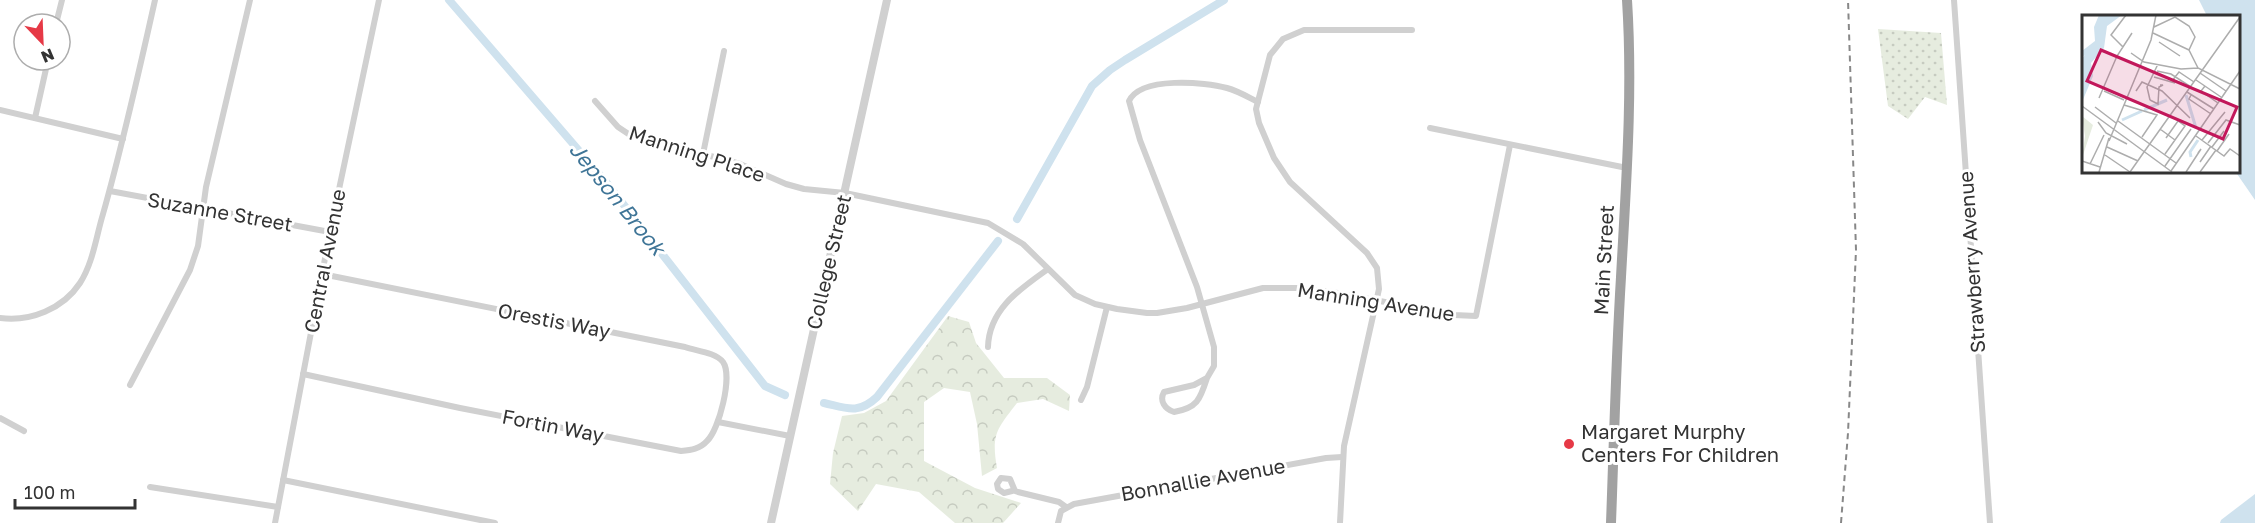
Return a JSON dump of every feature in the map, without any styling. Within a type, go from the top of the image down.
[{"type":"highway","name":"Main Street","points":[[1611,523],[1627,168],[1629,41],[1627,0]]},
{"type":"street","points":[[0,318],[17,319],[42,314],[61,303],[79,285],[89,266],[123,139],[155,0]]},
{"type":"street","points":[[130,385],[190,270],[198,246],[206,187],[250,0]]},
{"type":"street","name":"Central Avenue","points":[[275,523],[330,232],[379,0]]},
{"type":"street","name":"College Street","points":[[771,523],[887,0]]},
{"type":"street","name":"Strawberry Avenue","points":[[1954,0],[1990,523]]},
{"type":"street","points":[[1340,523],[1342,457],[1379,281],[1374,262],[1362,248],[1302,194],[1281,170],[1265,141],[1256,114],[1270,55],[1283,39],[1293,33],[1304,30],[1412,30]]},
{"type":"street","points":[[703,154],[724,51]]},
{"type":"street","points":[[35,118],[45,72]]},
{"type":"street","points":[[1208,378],[1194,385],[1164,392],[1162,399],[1164,406],[1174,412],[1196,404],[1214,366],[1215,353],[1202,304],[1129,107],[1131,97],[1143,89],[1183,82],[1226,88],[1258,102]]},
{"type":"street","name":"Manning Place","points":[[595,100],[618,127],[648,142],[740,164],[786,184],[804,189],[845,193]]},
{"type":"street","points":[[0,110],[123,139]]},
{"type":"street","points":[[1430,128],[1627,168]]},
{"type":"street","name":"Manning Avenue","points":[[845,193],[988,223],[1023,244],[1075,295],[1107,307],[1147,313],[1172,311],[1263,288],[1297,288],[1454,315],[1476,316],[1510,145]]},
{"type":"street","name":"Suzanne Street","points":[[110,191],[330,232]]},
{"type":"street","points":[[988,347],[990,328],[1006,302],[1048,269]]},
{"type":"street","name":"Orestis Way","points":[[322,274],[685,347],[715,356],[723,362],[727,380],[718,422]]},
{"type":"street","points":[[1081,400],[1087,387],[1107,307]]},
{"type":"street","name":"Fortin Way","points":[[303,374],[676,451],[699,447],[713,435],[718,422]]},
{"type":"street","points":[[0,418],[24,431]]},
{"type":"street","points":[[718,422],[790,436]]},
{"type":"street","name":"Bonnallie Avenue","points":[[1066,507],[1326,458],[1342,457]]},
{"type":"street","points":[[1012,491],[1004,493],[998,489],[997,484],[1001,478],[1010,479],[1015,491],[1059,502],[1066,507],[1061,511],[1058,523]]},
{"type":"street","points":[[283,480],[495,523]]},
{"type":"street","points":[[150,487],[278,507]]},
{"type":"green space","points":[[1878,29],[1941,33],[1947,105],[1925,97],[1908,119],[1888,106]]},
{"type":"green space","points":[[948,316],[969,322],[976,343],[1004,378],[1047,378],[1070,395],[1069,411],[1043,399],[1017,403],[1000,426],[995,439],[997,468],[982,476],[977,424],[970,392],[944,388],[924,402],[924,461],[975,488],[1021,503],[1003,523],[955,523],[919,492],[876,484],[858,511],[830,484],[833,453],[842,416],[864,413],[886,401]]},
{"type":"water","points":[[2199,0],[2255,0],[2255,200],[2236,172],[2240,172],[2240,15],[2206,15]]},
{"type":"water","points":[[2255,494],[2255,523],[2220,523],[2221,520]]},
{"type":"waterway","name":"Jepson Brook","points":[[449,0],[606,182],[765,386],[785,395]]},
{"type":"waterway","name":"Jepson Brook","points":[[1017,219],[1092,86],[1125,60],[1224,0]]},
{"type":"waterway","name":"Jepson Brook","points":[[824,403],[852,409],[864,406],[877,397],[998,241]]},
{"type":"railway","points":[[1841,523],[1848,433],[1856,250],[1848,0]]},
{"type":"place","name":"Margaret Murphy Centers For Children","points":[[1569,444]]}]
